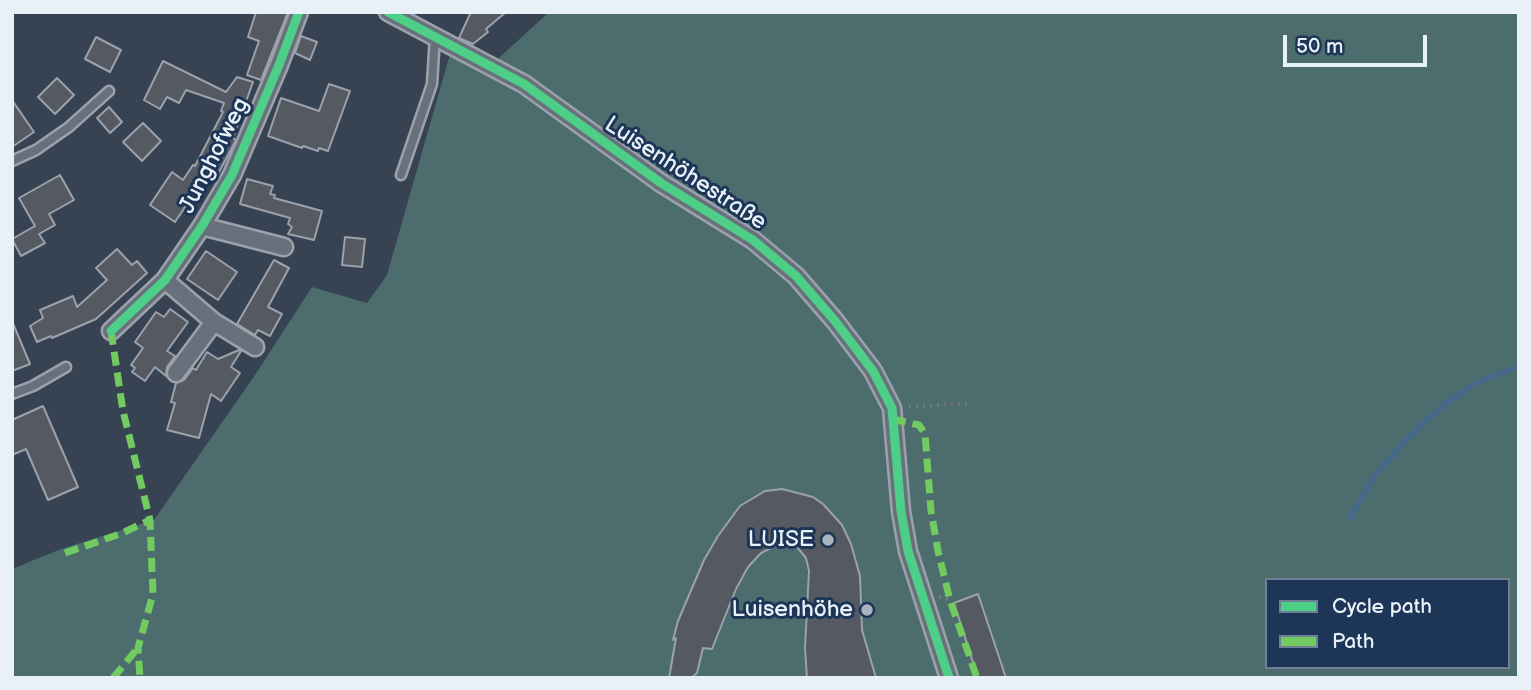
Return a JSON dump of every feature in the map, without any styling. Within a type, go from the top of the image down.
[{"type":"street","name":"Junghofweg","points":[[111,331],[165,280],[202,226],[232,175],[299,12]]},
{"type":"street","name":"Luisenhöhestraße","points":[[388,12],[524,83],[661,183],[753,240],[796,276],[835,321],[873,371],[891,408],[901,511],[908,551],[949,678]]},
{"type":"street","name":"Junghofweg","points":[[202,226],[284,247]]},
{"type":"street","points":[[165,280],[214,322],[255,347]]},
{"type":"street","points":[[176,373],[214,322]]},
{"type":"lane","points":[[401,175],[432,84],[435,36]]},
{"type":"lane","points":[[12,160],[36,149],[69,127],[109,90]]},
{"type":"lane","points":[[12,394],[33,386],[66,367]]},
{"type":"path","points":[[891,408],[968,405]]},
{"type":"green space","points":[[549,12],[1519,12],[1519,678],[12,678],[12,569],[61,549],[154,520],[255,375],[312,287],[367,303],[387,275],[450,54],[489,67]]},
{"type":"building","points":[[256,12],[288,12],[261,80],[247,75],[259,41],[248,37]]},
{"type":"building","points":[[471,12],[506,12],[473,44],[459,38]]},
{"type":"building","points":[[301,36],[317,42],[310,60],[295,53]]},
{"type":"building","points":[[96,37],[121,50],[110,72],[85,59]]},
{"type":"building","points":[[163,61],[226,92],[237,77],[253,82],[233,138],[236,140],[218,174],[210,170],[175,222],[150,205],[172,172],[183,180],[193,165],[195,166],[223,112],[224,103],[186,90],[179,103],[167,97],[160,109],[144,100]]},
{"type":"building","points":[[57,78],[74,95],[55,114],[38,97]]},
{"type":"building","points":[[329,84],[350,91],[328,151],[303,146],[302,148],[268,136],[281,98],[319,111]]},
{"type":"building","points":[[12,100],[34,132],[12,147]]},
{"type":"building","points":[[109,107],[122,122],[110,133],[97,118]]},
{"type":"building","points":[[143,123],[161,141],[142,161],[123,142]]},
{"type":"building","points":[[60,175],[74,200],[49,214],[55,225],[39,234],[45,243],[21,256],[12,239],[35,226],[19,198]]},
{"type":"building","points":[[247,179],[273,186],[270,194],[275,195],[274,198],[322,211],[314,240],[288,234],[292,227],[288,224],[290,218],[240,204]]},
{"type":"building","points":[[345,237],[365,239],[362,267],[342,265]]},
{"type":"building","points":[[117,249],[132,265],[137,261],[147,273],[96,319],[37,342],[30,326],[43,318],[40,310],[73,296],[77,307],[107,280],[96,268]]},
{"type":"building","points":[[206,251],[237,272],[218,300],[187,279]]},
{"type":"building","points":[[274,260],[289,268],[268,307],[282,314],[270,336],[258,330],[255,335],[237,324]]},
{"type":"building","points":[[170,309],[188,322],[167,351],[175,356],[167,367],[166,376],[155,367],[145,381],[132,372],[135,368],[131,365],[143,348],[135,342],[156,312],[164,317]]},
{"type":"building","points":[[12,321],[30,364],[12,371]]},
{"type":"building","points":[[241,351],[231,367],[240,373],[221,401],[211,394],[199,438],[167,430],[175,403],[171,402],[176,383],[184,380],[193,368],[196,370],[207,352],[218,359]]},
{"type":"building","points":[[43,406],[78,487],[48,500],[26,449],[12,455],[12,420]]},
{"type":"building","points":[[782,489],[813,497],[842,525],[851,544],[860,576],[862,630],[876,678],[807,678],[805,648],[809,571],[806,558],[797,547],[787,544],[761,553],[748,567],[736,589],[712,649],[703,648],[697,673],[691,678],[669,678],[678,621],[704,560],[718,536],[740,506],[765,491]]},
{"type":"building","points":[[978,594],[1006,678],[978,678],[954,603]]},
{"type":"waterway","points":[[1350,517],[1376,474],[1408,438],[1442,406],[1472,385],[1519,366]]},
{"type":"marked path","points":[[111,331],[123,411],[150,520],[153,594],[138,648],[140,678]]},
{"type":"marked path","points":[[892,419],[919,425],[925,434],[931,511],[938,551],[950,600],[977,678]]},
{"type":"marked path","points":[[65,553],[120,534],[150,520]]},
{"type":"marked path","points":[[113,678],[138,648]]},
{"type":"cycle path","points":[[111,331],[165,280],[202,226],[232,175],[299,12]]},
{"type":"cycle path","points":[[388,12],[524,84],[661,183],[753,240],[796,276],[835,321],[873,371],[892,408],[901,511],[908,551],[949,678]]},
{"type":"place","name":"LUISE","points":[[828,540]]},
{"type":"place","name":"Luisenhöhe","points":[[867,610]]}]
